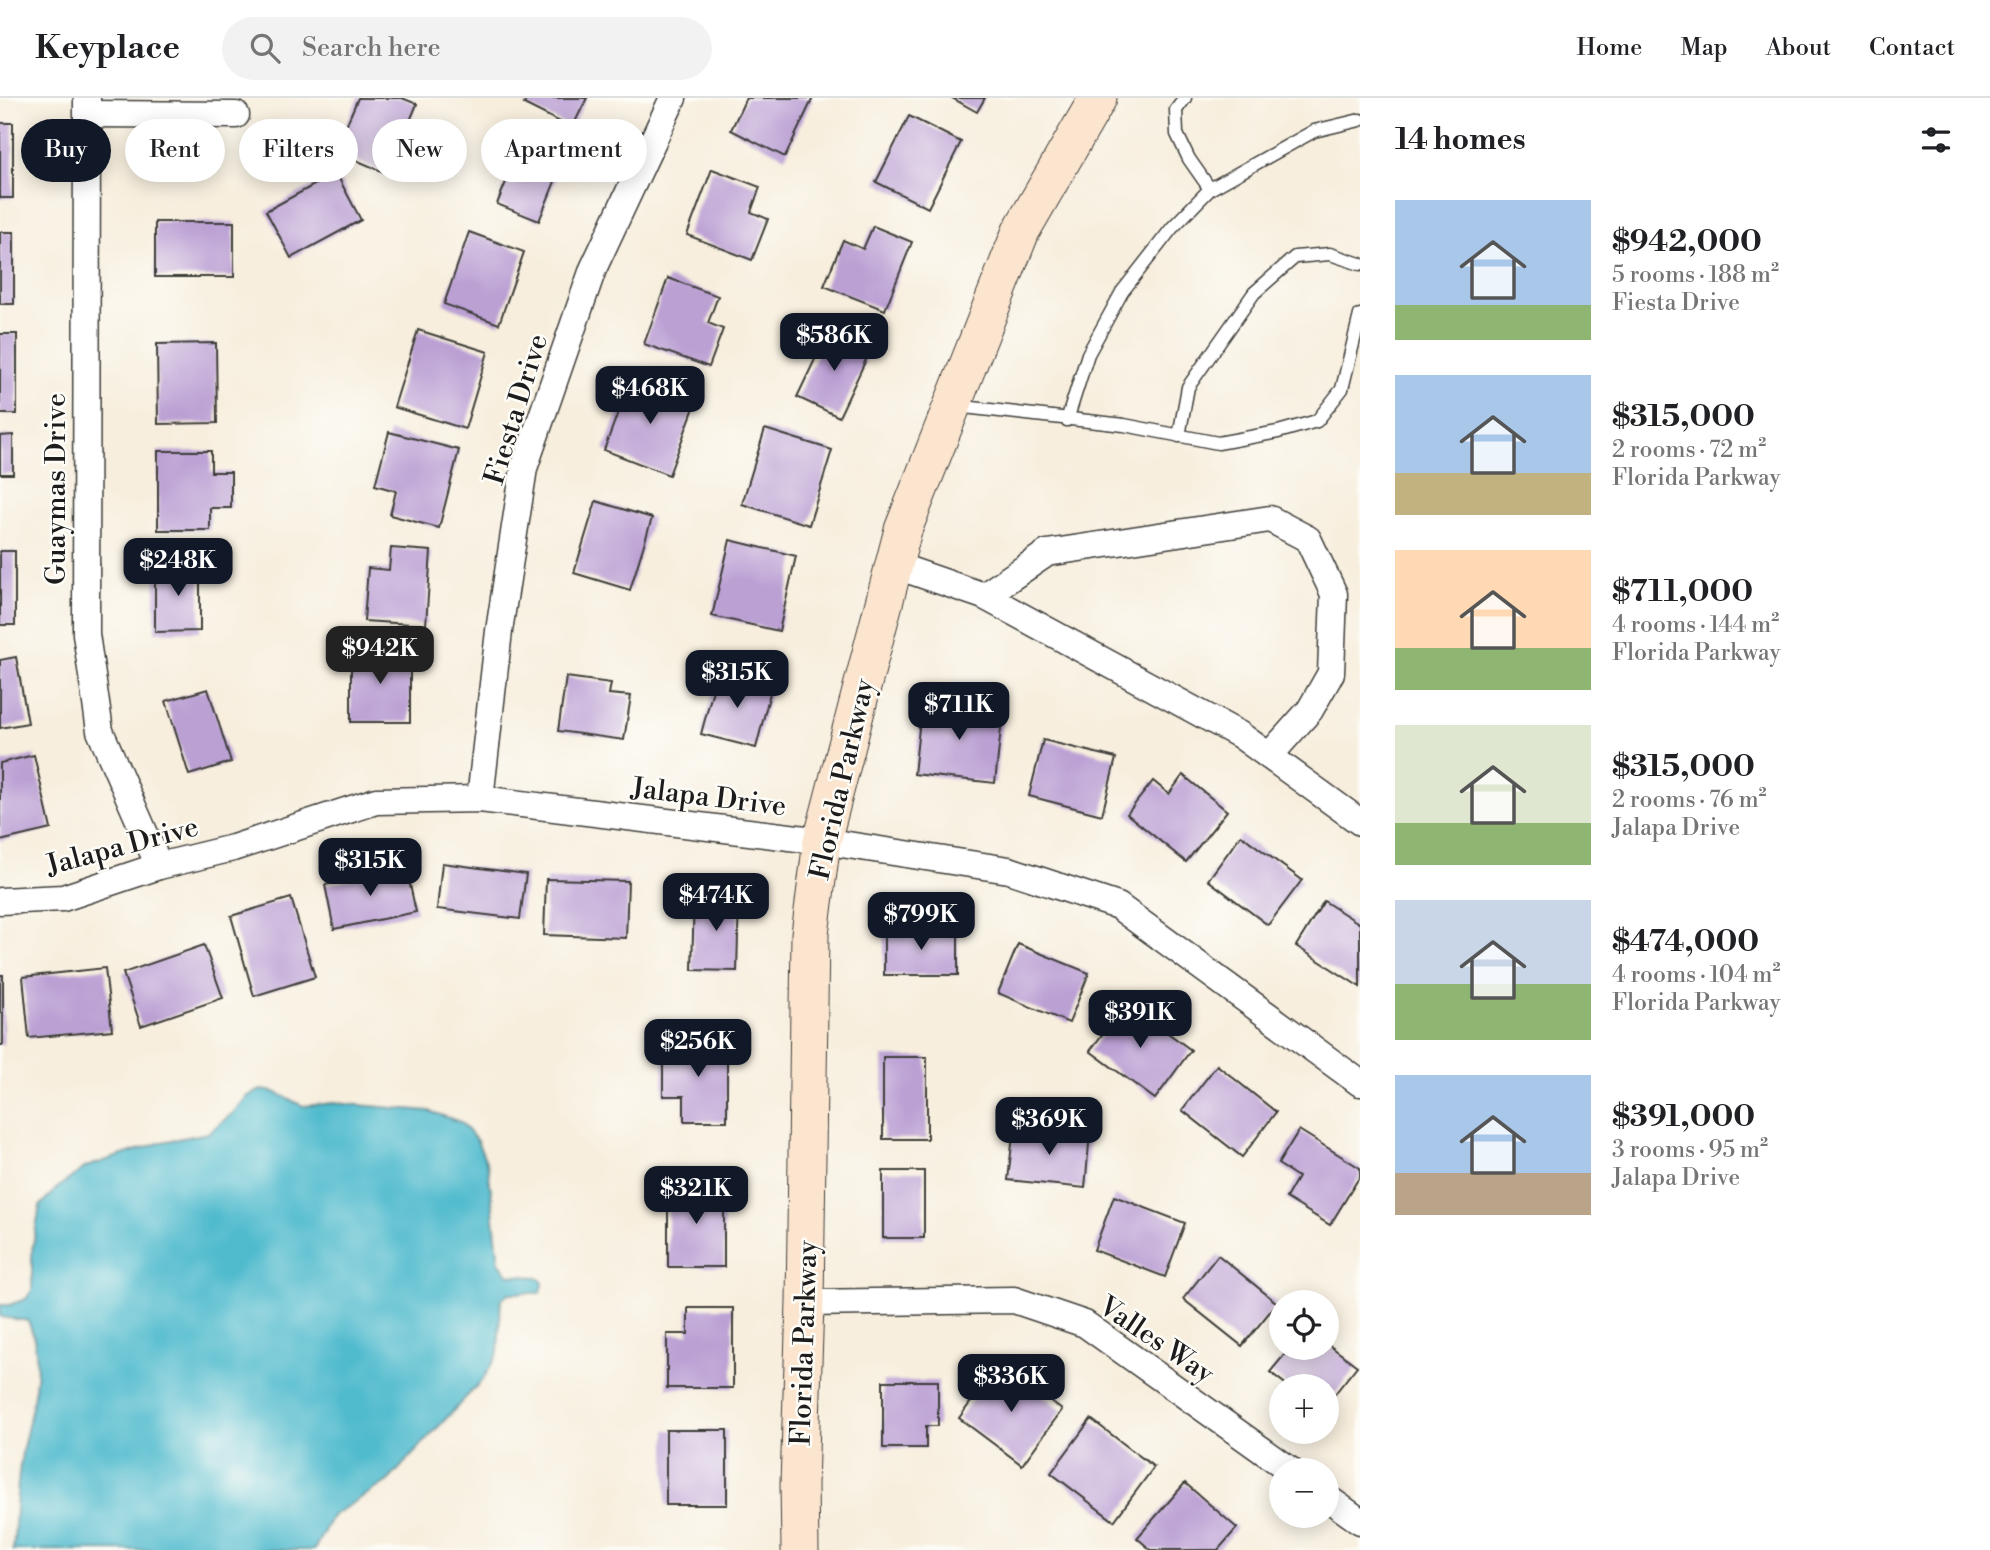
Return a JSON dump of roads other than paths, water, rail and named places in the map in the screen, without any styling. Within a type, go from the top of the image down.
[{"type":"street","name":"Fiesta Drive","points":[[480,799],[499,631],[524,468],[593,269],[673,98]]},
{"type":"street","name":"Florida Parkway","points":[[800,1550],[810,934],[822,841],[903,530],[1021,231],[1098,98]]},
{"type":"street","points":[[87,106],[236,115]]},
{"type":"street","name":"Guaymas Drive","points":[[87,106],[86,634],[100,731],[159,866]]},
{"type":"street","points":[[984,596],[1047,553],[1270,519],[1308,540],[1334,594],[1331,673],[1310,710],[1269,756]]},
{"type":"street","points":[[894,565],[984,596],[1240,735],[1360,821]]},
{"type":"street","name":"Jalapa Drive","points":[[0,901],[63,898],[159,866],[233,848],[376,801],[480,799],[822,841],[1009,870],[1118,906],[1360,1083]]},
{"type":"street","name":"Valles Way","points":[[805,1303],[1014,1300],[1085,1324],[1273,1458]]},
{"type":"street","points":[[1339,1506],[1360,1521]]},
{"type":"lane","points":[[1185,98],[1176,110],[1177,134],[1189,159],[1210,189]]},
{"type":"lane","points":[[1067,420],[1088,354],[1122,292],[1172,228],[1210,189],[1314,131],[1360,120]]},
{"type":"lane","points":[[1179,436],[1188,387],[1254,293],[1295,257],[1330,254],[1360,264]]},
{"type":"lane","points":[[951,406],[1124,425],[1218,443],[1278,432],[1317,421],[1342,389],[1360,315]]},
{"type":"water","points":[[261,1090],[275,1092],[303,1106],[334,1103],[429,1111],[461,1122],[477,1141],[488,1166],[499,1262],[509,1275],[536,1277],[542,1281],[540,1293],[509,1293],[501,1300],[498,1353],[484,1378],[388,1481],[332,1516],[314,1550],[13,1550],[18,1477],[37,1370],[34,1337],[28,1321],[0,1317],[0,1305],[26,1299],[32,1290],[32,1250],[40,1206],[56,1189],[86,1167],[162,1142],[208,1133],[233,1113],[248,1096]]}]
